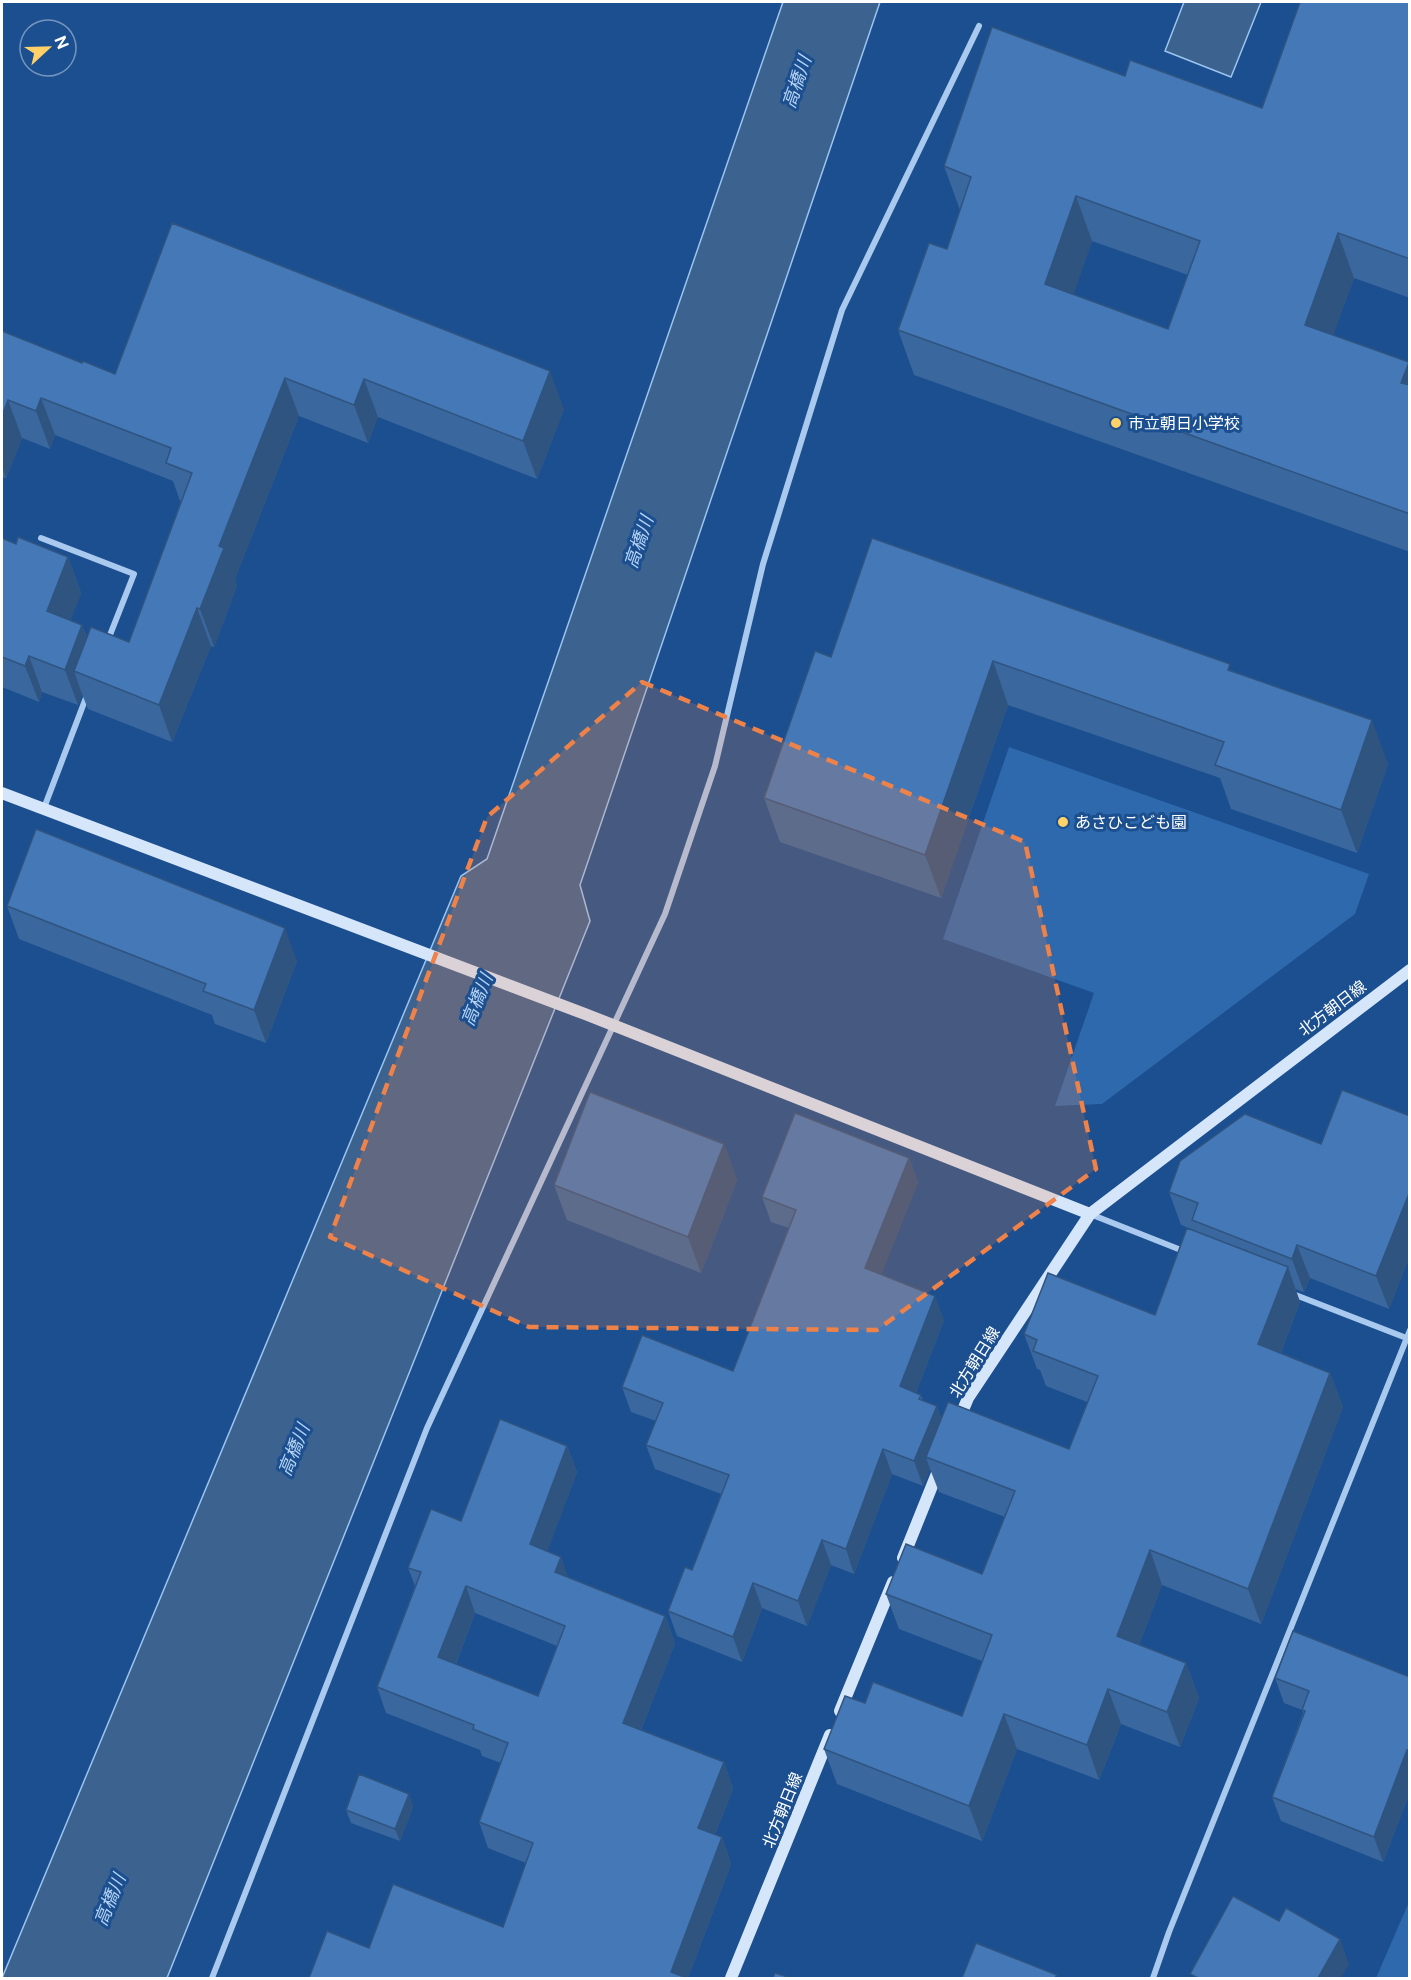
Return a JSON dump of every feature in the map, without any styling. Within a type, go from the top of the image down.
[{"type":"main road","points":[[2,793],[585,1014],[1090,1214]]},
{"type":"main road","name":"北方朝日線","points":[[955,1431],[968,1398],[1090,1214],[1410,970]]},
{"type":"main road","name":"北方朝日線","points":[[731,1978],[946,1452]]},
{"type":"street","points":[[212,1978],[427,1428],[665,914],[715,766],[763,564],[842,310],[979,26]]},
{"type":"street","points":[[41,538],[134,574],[104,652]]},
{"type":"street","points":[[43,809],[91,686]]},
{"type":"street","points":[[1090,1214],[1188,1253]]},
{"type":"street","points":[[1287,1291],[1408,1339]]},
{"type":"street","points":[[1153,1978],[1169,1932],[1410,1330]]},
{"type":"highlighted area","points":[[642,682],[1025,842],[1096,1169],[877,1330],[529,1327],[330,1237],[487,817]]},
{"type":"shaded area","points":[[1009,747],[1369,874],[1355,914],[1102,1104],[1055,1106],[1094,993],[943,939]]},
{"type":"shaded area","points":[[1409,1902],[1409,1978],[1376,1978]]},
{"type":"water","name":"高橋川","points":[[783,2],[880,2],[580,885],[590,921],[167,1978],[2,1978],[461,876],[487,859]]},
{"type":"water","points":[[1184,2],[1261,2],[1231,77],[1165,51]]},
{"type":"building","points":[[1300,2],[1410,2],[1410,259],[1338,233],[1305,325],[1409,362],[1401,383],[1410,385],[1410,514],[898,330],[929,243],[947,249],[971,177],[944,166],[992,27],[1125,76],[1130,60],[1262,108]],"holes":[[[1076,196],[1200,241],[1168,329],[1045,284]]]},
{"type":"building","points":[[172,223],[550,371],[523,441],[364,379],[354,405],[285,378],[219,546],[224,548],[200,609],[197,608],[159,705],[74,671],[91,627],[129,642],[192,473],[166,463],[171,448],[41,398],[36,411],[8,400],[2,416],[2,331],[115,374]]},
{"type":"building","points":[[18,537],[68,557],[47,611],[82,625],[65,670],[29,656],[25,666],[2,657],[2,538],[16,544]]},
{"type":"building","points":[[872,538],[1230,664],[1228,670],[1372,720],[1341,810],[1215,765],[1224,742],[993,661],[925,855],[764,798],[815,651],[831,657]]},
{"type":"building","points":[[36,829],[285,928],[254,1010],[203,991],[206,984],[7,906]]},
{"type":"building","points":[[1342,1090],[1410,1116],[1410,1191],[1376,1276],[1297,1245],[1292,1259],[1192,1220],[1198,1203],[1169,1192],[1180,1161],[1245,1114],[1321,1144]]},
{"type":"building","points":[[590,1092],[724,1144],[688,1237],[554,1185]]},
{"type":"building","points":[[795,1113],[909,1158],[865,1268],[935,1296],[900,1386],[921,1395],[919,1399],[937,1406],[914,1461],[883,1449],[846,1549],[822,1540],[798,1601],[753,1583],[733,1637],[668,1611],[685,1567],[692,1570],[729,1475],[646,1445],[663,1403],[622,1387],[642,1335],[733,1371],[796,1210],[762,1197]]},
{"type":"building","points":[[1187,1228],[1288,1267],[1258,1344],[1330,1373],[1248,1589],[1150,1550],[1117,1636],[1186,1663],[1167,1712],[1108,1689],[1087,1745],[1004,1714],[969,1806],[824,1749],[845,1696],[865,1703],[873,1682],[962,1716],[992,1635],[886,1594],[906,1544],[982,1574],[1015,1491],[926,1457],[948,1402],[1069,1449],[1098,1376],[1033,1351],[1037,1340],[1024,1334],[1048,1273],[1155,1315]]},
{"type":"building","points":[[500,1419],[567,1446],[530,1544],[561,1557],[555,1572],[665,1616],[623,1723],[724,1762],[698,1828],[722,1837],[671,1972],[687,1978],[309,1978],[327,1931],[369,1948],[393,1884],[503,1927],[533,1843],[479,1822],[508,1743],[473,1729],[474,1725],[377,1687],[421,1572],[408,1568],[431,1509],[461,1521]],"holes":[[[466,1586],[565,1626],[538,1696],[438,1657]]]},
{"type":"building","points":[[1293,1631],[1410,1677],[1410,1751],[1407,1750],[1374,1837],[1272,1797],[1305,1711],[1302,1710],[1309,1691],[1275,1678]]},
{"type":"building","points":[[359,1774],[409,1794],[395,1829],[346,1810]]},
{"type":"building","points":[[1233,1896],[1279,1921],[1286,1908],[1340,1939],[1318,1978],[1198,1978],[1190,1974]]},
{"type":"building","points":[[976,1943],[1057,1975],[1055,1978],[962,1978]]},
{"type":"building","points":[[775,1973],[791,1978],[773,1978]]},
{"type":"place","name":"市立朝日小学校","points":[[1116,423]]},
{"type":"place","name":"あさひこども園","points":[[1063,822]]}]
